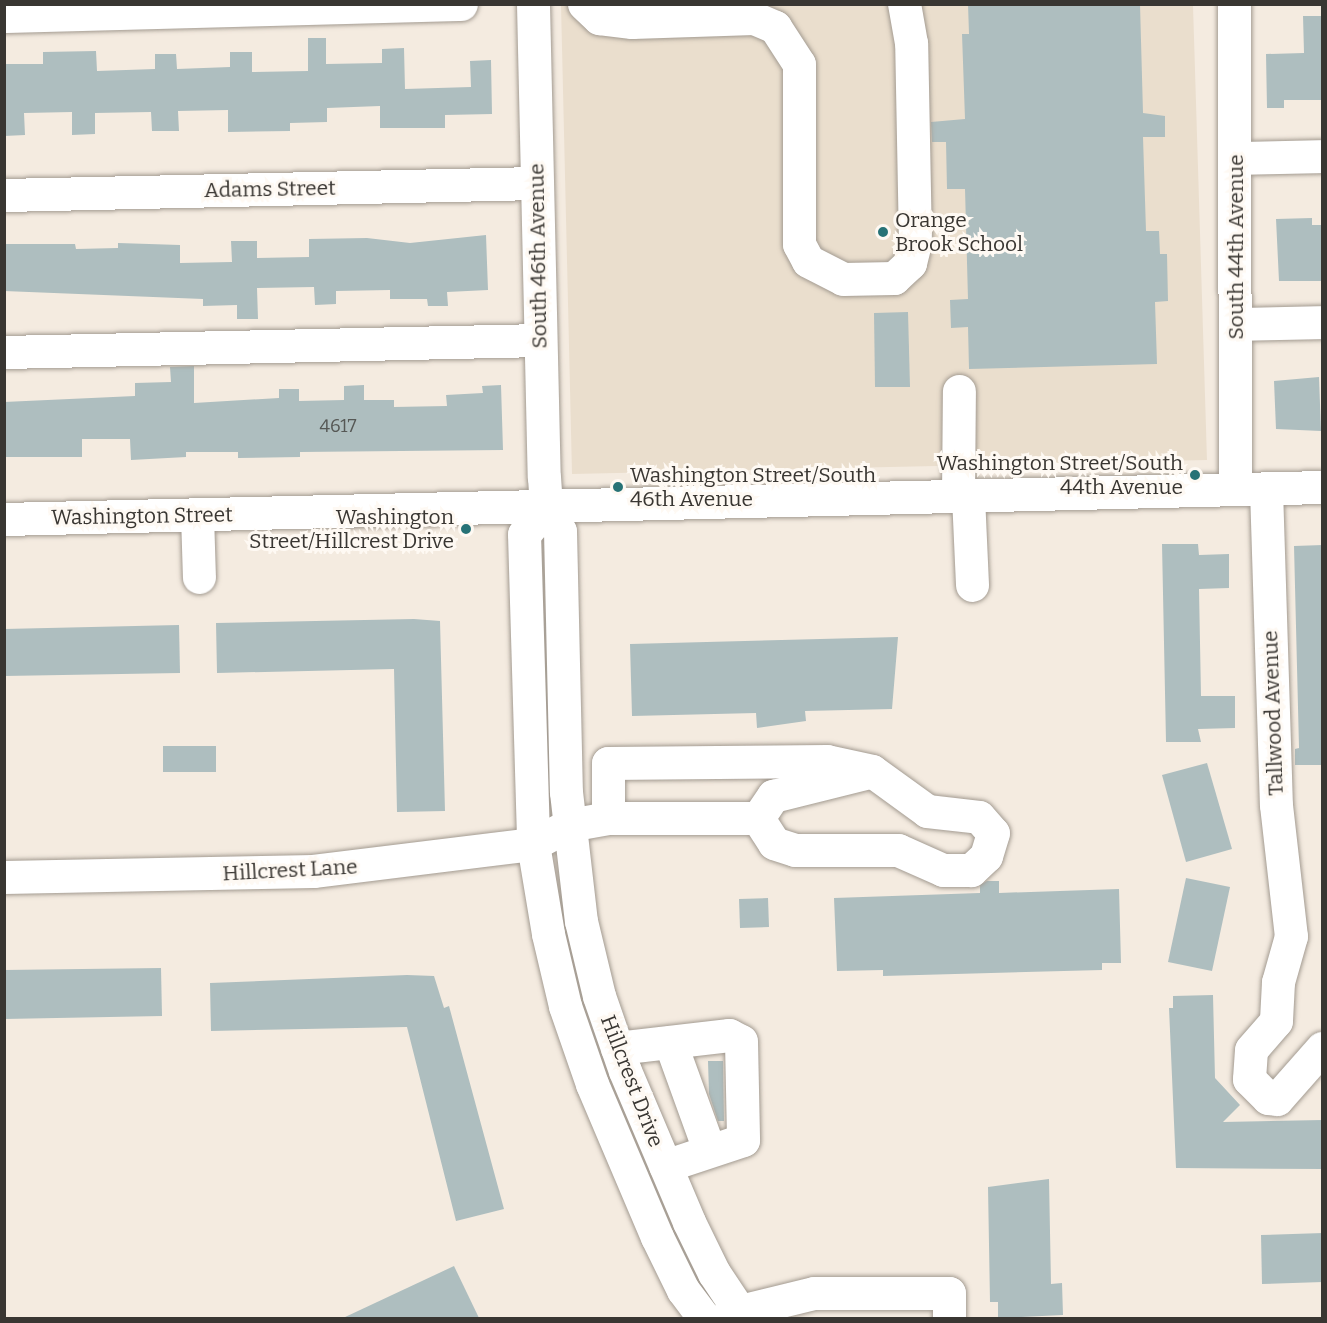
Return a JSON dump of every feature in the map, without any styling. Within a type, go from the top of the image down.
[{"type":"street","points":[[4,16],[461,4]]},
{"type":"street","name":"South 46th Avenue","points":[[533,4],[546,508],[560,531],[569,825]]},
{"type":"street","points":[[584,4],[599,18],[676,13],[753,18],[775,27],[787,40],[799,64],[799,244],[808,261],[835,277],[894,278],[910,262],[915,243],[911,43],[904,4]]},
{"type":"street","name":"South 44th Avenue","points":[[1234,4],[1237,158],[1234,489]]},
{"type":"street","points":[[1237,158],[1323,156]]},
{"type":"street","name":"Adams Street","points":[[4,195],[536,183]]},
{"type":"street","points":[[1236,324],[1323,322]]},
{"type":"street","points":[[4,352],[540,340]]},
{"type":"street","points":[[959,391],[963,496],[972,585]]},
{"type":"street","name":"Washington Street","points":[[4,519],[546,508],[1323,487]]},
{"type":"street","name":"Tallwood Avenue","points":[[1266,489],[1276,805],[1291,936],[1278,982],[1276,1021],[1251,1050],[1249,1079],[1268,1098],[1277,1099],[1323,1048]]},
{"type":"street","points":[[533,844],[524,534],[546,508]]},
{"type":"street","points":[[196,515],[199,577]]},
{"type":"street","points":[[608,818],[608,763],[827,761],[872,771],[927,811],[979,817],[993,833],[986,856],[970,870],[943,870],[898,850],[795,850],[774,843],[758,818],[773,796],[872,771]]},
{"type":"street","name":"Hillcrest Lane","points":[[4,877],[313,871],[533,844],[569,825],[608,818],[758,818]]},
{"type":"street","name":"Hillcrest Drive","points":[[569,825],[581,921],[617,1048],[665,1166],[735,1316]]},
{"type":"street","name":"Hillcrest Drive","points":[[533,844],[565,1006],[592,1084],[657,1236],[683,1290],[704,1318]]},
{"type":"street","points":[[617,1048],[729,1035],[741,1041],[743,1140],[665,1166]]},
{"type":"street","points":[[670,1042],[709,1150]]},
{"type":"street","points":[[735,1316],[814,1293],[949,1293],[949,1318]]},
{"type":"shaded area","name":"Orange Brook School","points":[[561,5],[1193,5],[1207,460],[572,474]]},
{"type":"building","points":[[968,4],[1140,4],[1143,113],[1165,116],[1165,137],[1143,137],[1146,231],[1159,231],[1160,254],[1167,254],[1168,301],[1155,302],[1157,364],[969,369],[968,327],[951,328],[950,300],[968,299],[965,189],[947,189],[946,142],[932,142],[931,122],[965,119],[962,34],[969,34]]},
{"type":"building","points":[[1303,16],[1323,16],[1323,100],[1284,100],[1284,108],[1267,108],[1266,54],[1304,53]]},
{"type":"building","points":[[308,38],[326,38],[326,64],[382,63],[382,49],[404,48],[405,89],[471,87],[470,61],[491,60],[492,114],[445,115],[445,128],[380,128],[380,106],[327,108],[327,122],[290,123],[290,131],[228,132],[228,110],[178,111],[179,131],[152,131],[151,112],[95,113],[95,134],[72,135],[72,112],[24,113],[25,135],[4,136],[4,64],[43,64],[43,52],[96,51],[97,71],[155,69],[155,54],[176,54],[177,69],[230,67],[230,52],[252,52],[252,72],[308,71]]},
{"type":"building","points":[[1312,218],[1312,225],[1323,225],[1323,281],[1279,281],[1276,219]]},
{"type":"building","points":[[486,235],[488,290],[447,292],[448,306],[428,306],[427,299],[390,299],[390,290],[336,291],[336,304],[315,305],[314,287],[257,288],[258,319],[237,319],[237,305],[203,306],[203,299],[4,291],[4,244],[75,244],[76,249],[118,248],[118,243],[180,245],[180,263],[232,262],[231,241],[257,241],[257,258],[309,257],[309,239],[367,238],[410,243]]},
{"type":"building","points":[[908,312],[910,387],[875,387],[874,313]]},
{"type":"building","points":[[194,366],[194,403],[279,398],[279,389],[299,389],[299,401],[344,400],[344,386],[364,385],[364,400],[394,400],[394,407],[447,406],[446,395],[483,393],[482,386],[501,385],[503,450],[300,452],[300,457],[238,458],[238,452],[186,452],[186,457],[131,460],[130,439],[82,439],[82,457],[4,457],[4,402],[135,396],[135,383],[171,382],[170,367]]},
{"type":"building","points":[[1319,377],[1321,431],[1276,429],[1274,381]]},
{"type":"building","points":[[1162,544],[1198,544],[1199,555],[1229,554],[1229,588],[1199,589],[1201,696],[1235,696],[1235,728],[1198,729],[1201,742],[1166,742]]},
{"type":"building","points":[[1323,545],[1323,765],[1295,765],[1295,749],[1299,748],[1294,546]]},
{"type":"building","points":[[414,619],[440,621],[445,811],[397,812],[394,669],[217,673],[216,623]]},
{"type":"building","points":[[179,625],[180,673],[4,676],[4,629]]},
{"type":"building","points":[[898,637],[892,709],[805,711],[806,721],[757,728],[756,713],[632,716],[630,644]]},
{"type":"building","points":[[163,746],[216,746],[216,772],[163,772]]},
{"type":"building","points":[[1207,763],[1232,849],[1186,862],[1162,775]]},
{"type":"building","points":[[1186,878],[1230,887],[1212,971],[1168,962]]},
{"type":"building","points":[[987,881],[999,881],[999,893],[1119,889],[1121,963],[1102,963],[1102,970],[883,976],[883,970],[837,971],[834,898],[980,893],[980,885]]},
{"type":"building","points":[[768,898],[769,927],[740,928],[739,899]]},
{"type":"building","points":[[161,968],[162,1016],[4,1019],[4,970]]},
{"type":"building","points":[[407,975],[434,976],[444,1008],[449,1006],[504,1209],[456,1221],[407,1027],[211,1031],[210,983]]},
{"type":"building","points":[[1213,995],[1215,1078],[1240,1105],[1223,1122],[1323,1120],[1323,1169],[1176,1168],[1169,1008],[1173,1008],[1173,996]]},
{"type":"building","points":[[708,1061],[723,1061],[724,1121],[718,1121],[709,1094]]},
{"type":"building","points":[[1049,1179],[1051,1284],[1062,1283],[1063,1315],[998,1318],[998,1302],[990,1302],[988,1187]]},
{"type":"building","points":[[1323,1233],[1323,1282],[1262,1284],[1261,1235]]},
{"type":"building","points":[[454,1266],[479,1318],[343,1318]]},
{"type":"place","name":"Orange Brook School","points":[[883,232]]},
{"type":"place","name":"Washington Street/South 44th Avenue","points":[[1195,475]]},
{"type":"place","name":"Washington Street/South 46th Avenue","points":[[618,487]]},
{"type":"place","name":"Washington Street/Hillcrest Drive","points":[[466,529]]}]
